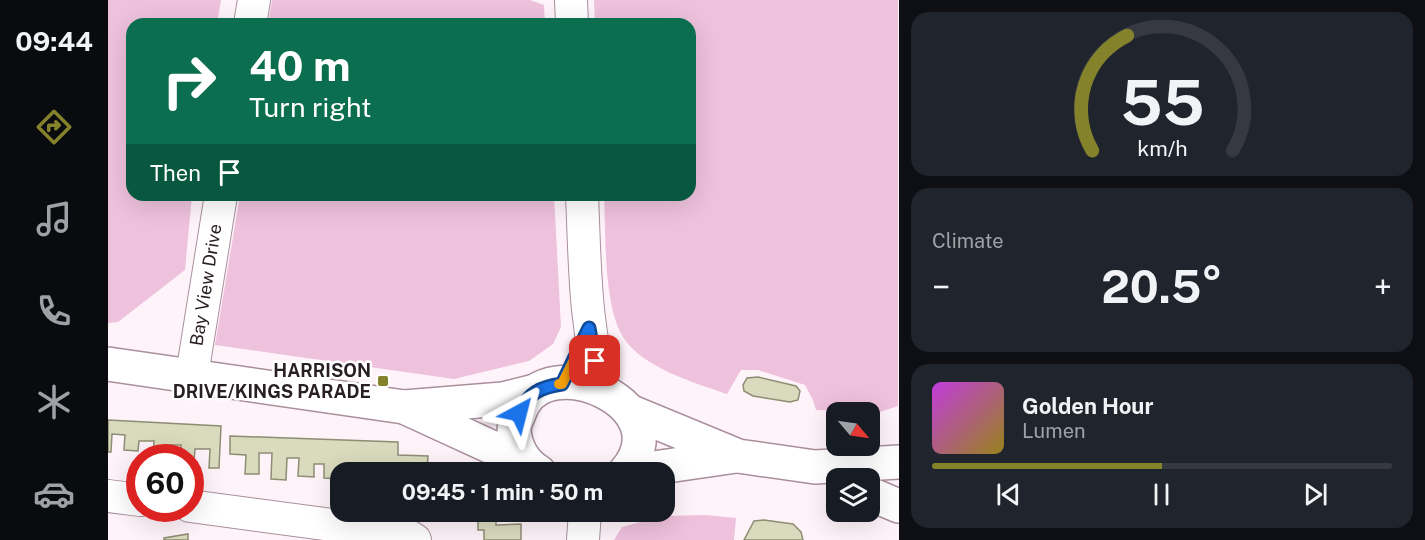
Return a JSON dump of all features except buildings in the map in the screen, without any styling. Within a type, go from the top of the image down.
[{"type":"main road","points":[[108,364],[404,407],[503,399],[549,387],[590,386],[617,401],[738,456],[826,473]]},
{"type":"main road","points":[[529,462],[515,440],[514,426],[525,400],[549,387]]},
{"type":"main road","points":[[617,401],[636,422],[638,446],[631,462]]},
{"type":"main road","points":[[404,407],[521,462]]},
{"type":"main road","points":[[675,465],[738,456]]},
{"type":"main road","points":[[859,468],[898,462]]},
{"type":"main road","points":[[880,498],[898,506]]},
{"type":"street","points":[[251,18],[254,0]]},
{"type":"street","points":[[570,0],[572,18]]},
{"type":"street","name":"Bay View Drive","points":[[192,375],[220,201]]},
{"type":"street","points":[[582,201],[589,328],[595,361],[617,401]]},
{"type":"street","points":[[549,387],[589,328]]},
{"type":"street","points":[[108,496],[126,498]]},
{"type":"street","points":[[204,508],[407,535],[415,540]]},
{"type":"shaded area","points":[[108,0],[221,0],[218,18],[126,18],[126,201],[191,201],[185,270],[118,322],[108,323]]},
{"type":"shaded area","points":[[272,0],[530,0],[544,5],[545,18],[269,18]]},
{"type":"shaded area","points":[[594,0],[898,0],[898,406],[880,412],[880,402],[826,402],[826,410],[816,410],[805,385],[758,370],[741,370],[727,394],[670,373],[655,365],[631,348],[623,337],[612,306],[609,288],[604,201],[696,201],[696,18],[595,18]]},
{"type":"shaded area","points":[[239,201],[554,201],[561,327],[553,344],[529,361],[454,379],[215,345]]},
{"type":"shaded area","points":[[705,515],[736,518],[734,540],[614,540],[622,527],[640,522],[675,522],[675,516]]},
{"type":"slow traffic","points":[[559,384],[562,384],[574,360]]},
{"type":"place","name":"HARRISON DRIVE/KINGS PARADE","points":[[383,381]]},
{"type":"route","points":[[519,413],[525,400],[536,391],[545,386],[562,384],[589,328],[595,361]]}]
